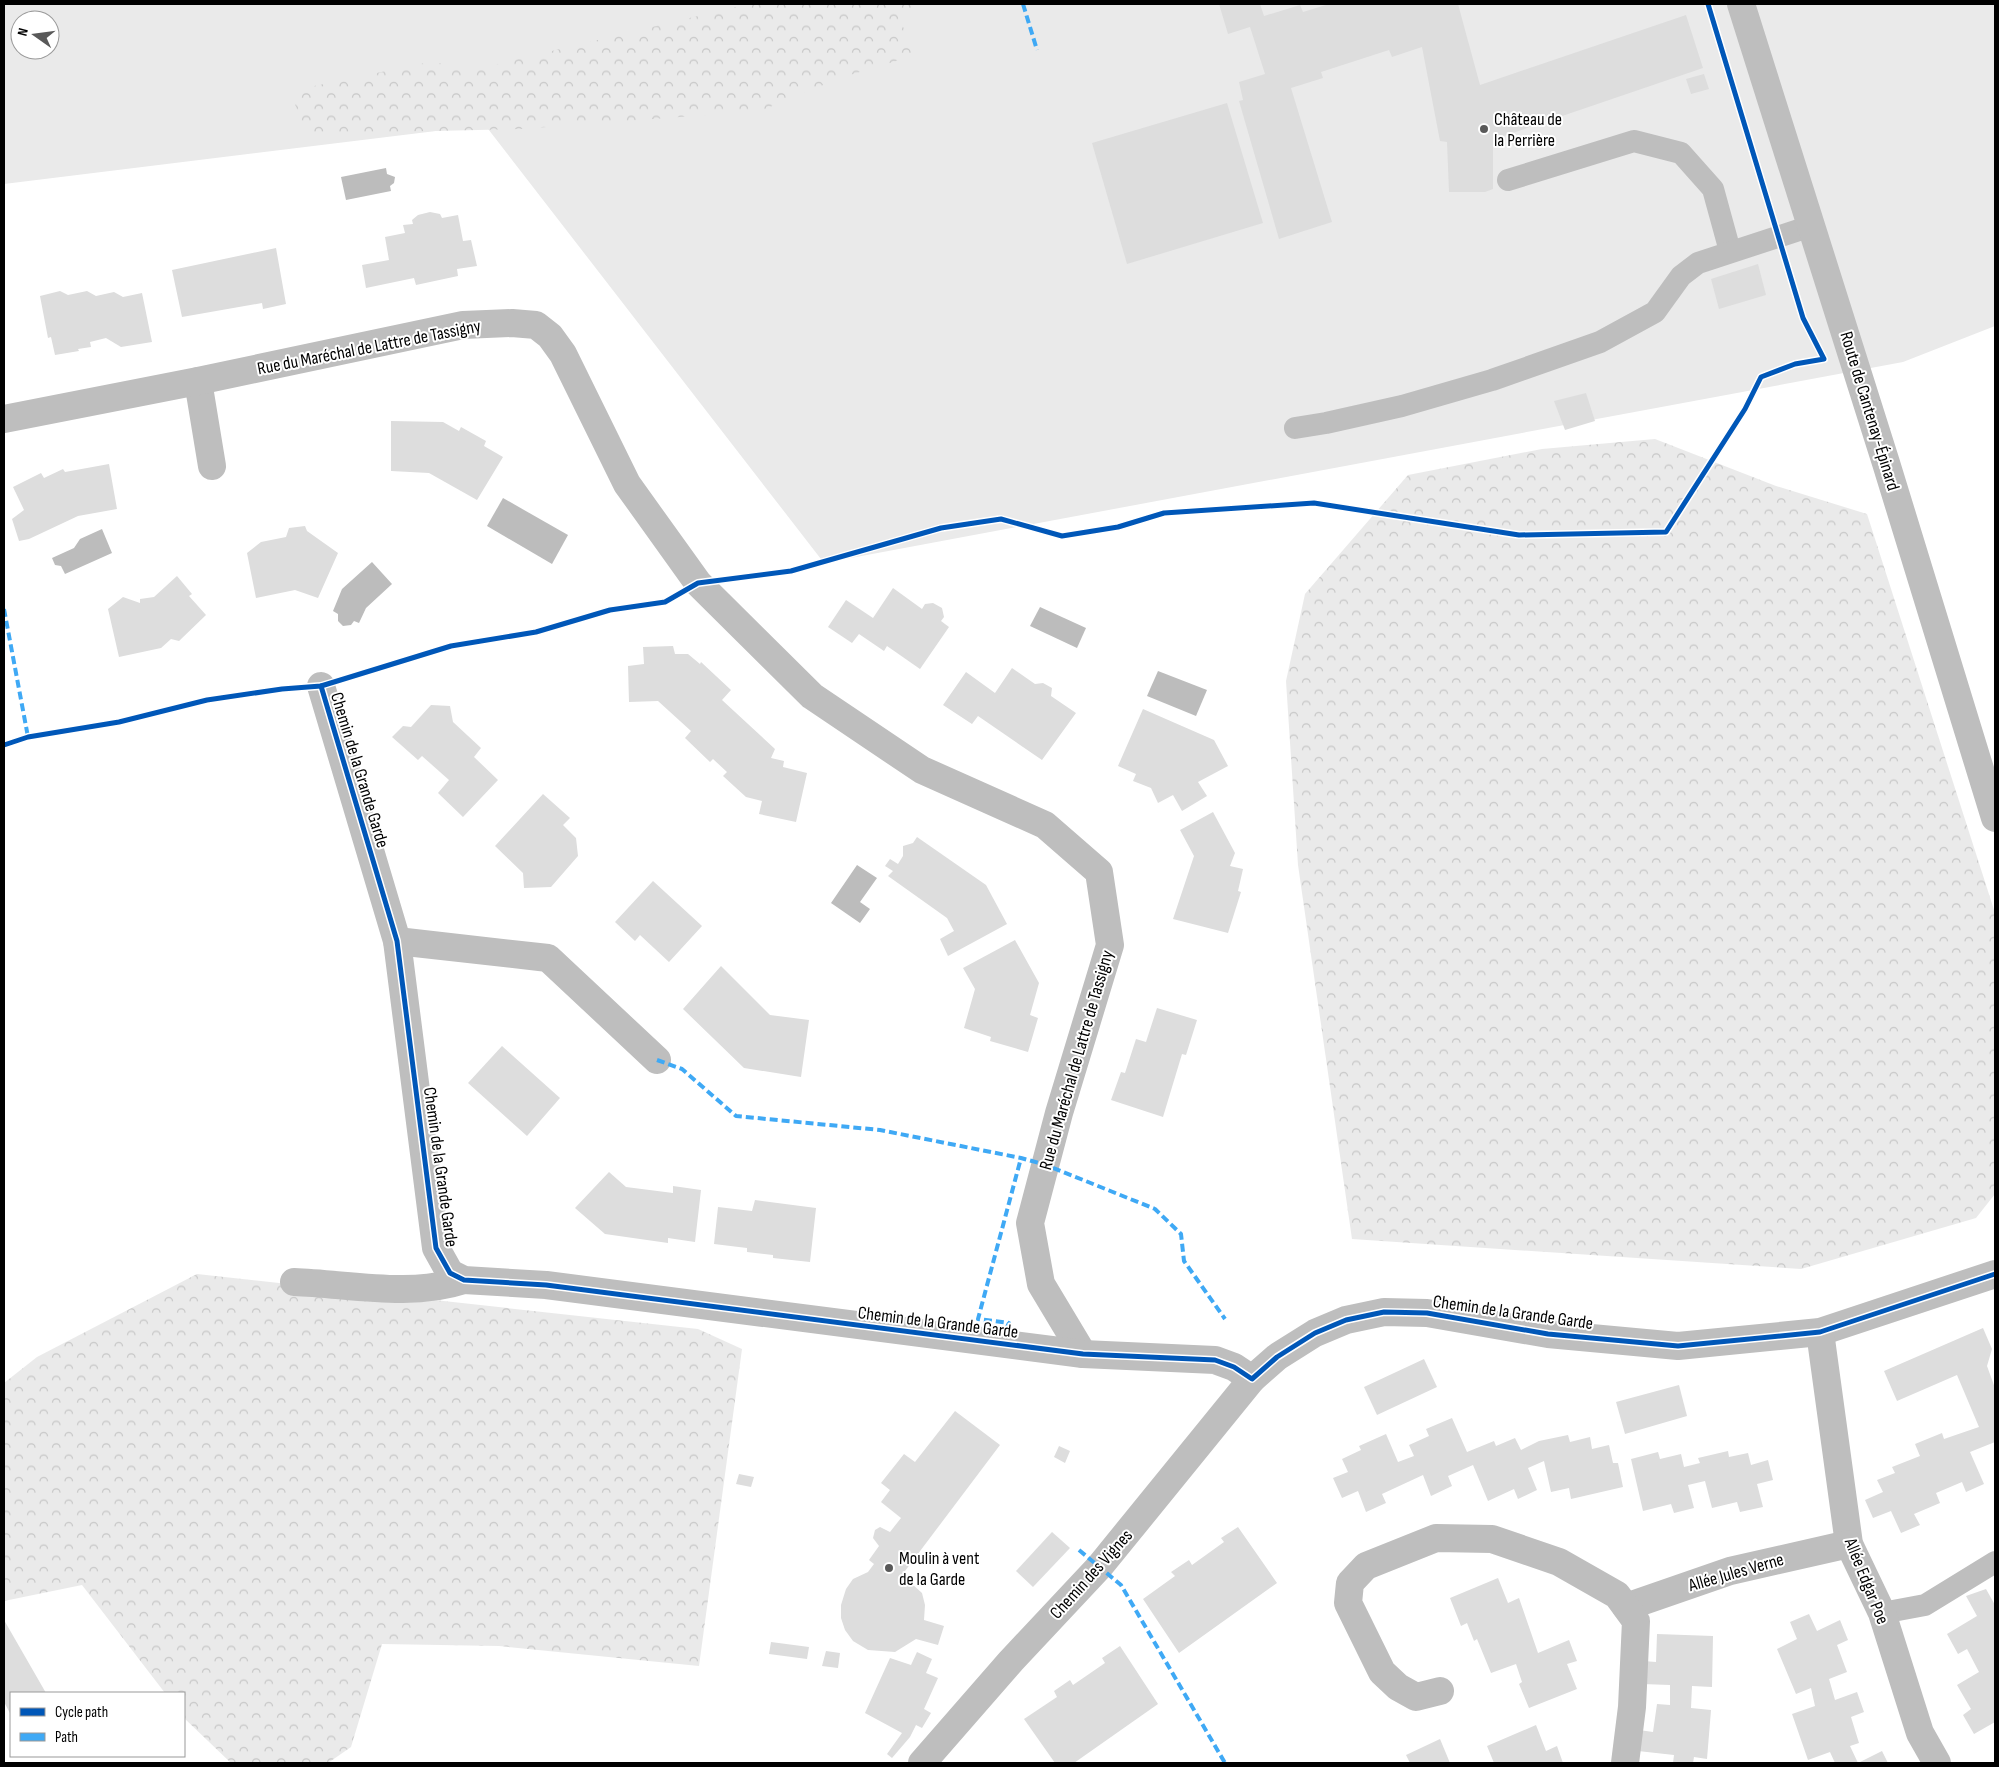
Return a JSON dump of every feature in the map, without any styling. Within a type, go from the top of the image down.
[{"type":"street","name":"Route de Cantenay-Épinard","points":[[1741,4],[1995,818]]},
{"type":"street","name":"Rue du Maréchal de Lattre de Tassigny","points":[[4,419],[198,381],[463,325],[512,322],[536,325],[550,336],[563,354],[627,484],[698,583],[812,696],[922,770],[1045,825],[1099,872],[1110,945],[1059,1113],[1030,1224],[1041,1284],[1083,1354]]},
{"type":"street","points":[[198,381],[212,466]]},
{"type":"street","name":"Chemin de la Grande Garde","points":[[321,686],[397,941],[436,1248],[450,1273],[464,1280],[546,1285],[1083,1354],[1215,1360],[1234,1367],[1252,1379],[1277,1357],[1315,1333],[1346,1320],[1384,1312],[1427,1313],[1548,1334],[1678,1346],[1820,1332],[1995,1274]]},
{"type":"street","points":[[397,941],[548,958],[657,1060]]},
{"type":"street","points":[[294,1282],[396,1289],[440,1288],[464,1280]]},
{"type":"street","name":"Allée Edgar Poe","points":[[1820,1332],[1848,1544],[1882,1613],[1920,1733],[1937,1763]]},
{"type":"street","name":"Chemin des Vignes","points":[[922,1763],[1011,1661],[1100,1566],[1252,1379]]},
{"type":"street","points":[[1440,1691],[1416,1697],[1398,1686],[1382,1672],[1348,1603],[1350,1583],[1366,1566],[1436,1538],[1492,1539],[1559,1562],[1617,1595],[1636,1621],[1632,1707],[1625,1763]]},
{"type":"street","name":"Allée Jules Verne","points":[[1626,1607],[1730,1570],[1848,1544]]},
{"type":"lane","points":[[1508,180],[1634,141],[1681,153],[1713,189],[1730,252]]},
{"type":"lane","points":[[1294,428],[1402,406],[1492,380],[1600,342],[1655,312],[1681,276],[1698,263],[1811,226]]},
{"type":"lane","points":[[1882,1613],[1925,1605],[1995,1562]]},
{"type":"green space","points":[[4,4],[1995,4],[1995,326],[1903,362],[824,563],[485,125],[4,184]]},
{"type":"green space","points":[[748,4],[923,4],[899,18],[916,55],[840,78],[760,111],[520,129],[306,134],[290,91],[434,61],[464,72]]},
{"type":"green space","points":[[1655,439],[1776,486],[1867,514],[1995,913],[1995,1194],[1976,1218],[1801,1269],[1352,1239],[1298,865],[1286,681],[1305,594],[1408,475],[1542,449]]},
{"type":"green space","points":[[197,1274],[698,1329],[742,1349],[699,1666],[499,1646],[382,1644],[351,1747],[328,1763],[231,1763],[185,1719],[185,1692],[164,1692],[82,1585],[4,1601],[4,1383],[37,1357]]},
{"type":"shaded area","points":[[386,168],[387,174],[395,177],[394,183],[390,186],[391,191],[346,200],[341,177]]},
{"type":"shaded area","points":[[503,498],[568,535],[552,564],[487,526]]},
{"type":"shaded area","points":[[102,529],[112,553],[65,574],[61,566],[55,565],[52,558],[74,548],[80,539]]},
{"type":"shaded area","points":[[372,562],[392,584],[366,608],[359,623],[354,621],[351,625],[343,626],[338,621],[338,614],[333,611],[342,589]]},
{"type":"shaded area","points":[[1040,607],[1086,628],[1077,648],[1030,626]]},
{"type":"shaded area","points":[[1158,671],[1207,690],[1196,716],[1147,696]]},
{"type":"shaded area","points":[[857,865],[877,878],[860,902],[870,909],[860,923],[831,903]]},
{"type":"building","name":"Château de la Perrière","points":[[1219,4],[1260,4],[1264,16],[1300,5],[1303,12],[1329,4],[1458,4],[1480,85],[1686,15],[1703,68],[1495,139],[1493,142],[1493,189],[1485,192],[1449,192],[1447,142],[1440,141],[1422,47],[1392,57],[1389,50],[1321,72],[1323,78],[1291,88],[1332,222],[1279,239],[1239,101],[1243,100],[1239,82],[1265,74],[1250,27],[1228,34]]},
{"type":"building","points":[[1704,74],[1709,89],[1691,94],[1686,79]]},
{"type":"building","points":[[1227,103],[1263,223],[1127,264],[1092,143]]},
{"type":"building","points":[[430,212],[440,214],[442,218],[458,215],[463,241],[471,240],[477,266],[457,269],[458,276],[416,285],[414,278],[366,288],[362,265],[389,260],[385,237],[405,233],[403,225],[413,224],[412,220],[418,215]]},
{"type":"building","points":[[276,248],[286,304],[263,309],[262,303],[182,317],[172,270]]},
{"type":"building","points":[[1758,264],[1766,295],[1719,309],[1711,279]]},
{"type":"building","points":[[60,291],[68,295],[87,291],[96,296],[114,292],[123,297],[142,293],[152,342],[121,347],[106,338],[90,342],[91,347],[78,349],[79,351],[55,355],[51,337],[48,338],[40,296]]},
{"type":"building","points":[[1586,393],[1595,421],[1565,430],[1554,401]]},
{"type":"building","points":[[391,421],[443,422],[459,431],[461,427],[486,441],[484,446],[503,457],[477,500],[429,473],[391,471]]},
{"type":"building","points":[[109,464],[117,509],[78,516],[29,539],[19,541],[12,519],[24,510],[13,487],[41,473],[44,478],[63,469],[65,472]]},
{"type":"building","points":[[305,526],[307,531],[338,553],[318,598],[295,590],[256,598],[247,553],[261,542],[286,537],[289,528]]},
{"type":"building","points":[[177,576],[192,594],[189,596],[206,615],[179,641],[171,639],[161,648],[119,657],[108,609],[123,597],[140,603],[140,599],[154,597]]},
{"type":"building","points":[[893,588],[922,609],[925,604],[933,603],[942,608],[944,617],[941,621],[949,627],[920,669],[887,646],[884,651],[859,634],[852,643],[828,627],[846,600],[873,618]]},
{"type":"building","points":[[673,646],[675,654],[688,654],[700,664],[701,662],[731,690],[722,700],[775,749],[771,758],[784,761],[783,767],[807,773],[796,822],[759,814],[762,801],[746,797],[723,776],[727,772],[713,759],[710,762],[685,738],[691,731],[658,701],[629,702],[628,666],[644,664],[643,647]]},
{"type":"building","points":[[1012,668],[1035,684],[1043,683],[1052,688],[1051,696],[1076,713],[1042,760],[978,716],[972,724],[943,705],[966,672],[995,693]]},
{"type":"building","points":[[431,705],[450,706],[453,722],[481,748],[474,757],[498,780],[463,817],[438,793],[449,780],[422,756],[418,760],[392,737],[403,726],[411,727]]},
{"type":"building","points":[[1143,709],[1214,740],[1228,766],[1198,782],[1207,796],[1182,811],[1173,795],[1158,803],[1151,788],[1133,781],[1136,774],[1118,766]]},
{"type":"building","points":[[543,794],[570,818],[563,825],[576,838],[578,856],[551,887],[524,888],[523,873],[495,846]]},
{"type":"building","points":[[1213,812],[1235,853],[1230,866],[1243,869],[1238,891],[1241,892],[1228,933],[1173,919],[1194,856],[1180,830]]},
{"type":"building","points":[[917,837],[986,885],[1007,924],[948,956],[940,939],[954,931],[947,918],[888,876],[893,871],[885,866],[890,859],[898,864],[903,856],[903,846],[913,843]]},
{"type":"building","points":[[653,881],[702,926],[669,962],[640,935],[635,941],[615,922]]},
{"type":"building","points":[[1015,940],[1039,983],[1030,1015],[1038,1018],[1028,1052],[990,1041],[991,1037],[964,1028],[975,989],[963,968]]},
{"type":"building","points":[[721,966],[770,1015],[809,1020],[801,1077],[744,1068],[683,1009]]},
{"type":"building","points":[[1157,1008],[1197,1020],[1186,1055],[1182,1054],[1163,1117],[1111,1100],[1121,1072],[1125,1073],[1136,1039],[1146,1042]]},
{"type":"building","points":[[502,1046],[560,1098],[527,1136],[468,1083]]},
{"type":"building","points":[[609,1172],[626,1187],[673,1193],[673,1186],[701,1190],[695,1242],[668,1238],[668,1243],[605,1234],[575,1208]]},
{"type":"building","points":[[755,1200],[816,1208],[810,1262],[773,1258],[773,1255],[747,1252],[747,1248],[714,1244],[718,1207],[752,1211]]},
{"type":"building","points":[[1983,1328],[1992,1349],[1987,1366],[1995,1388],[1995,1442],[1970,1452],[1984,1484],[1966,1492],[1962,1482],[1936,1493],[1940,1503],[1914,1514],[1920,1525],[1901,1533],[1891,1511],[1873,1518],[1865,1500],[1883,1492],[1877,1480],[1895,1473],[1892,1467],[1920,1456],[1915,1444],[1942,1433],[1944,1439],[1979,1427],[1957,1375],[1897,1401],[1884,1371]]},
{"type":"building","points":[[1424,1359],[1437,1387],[1377,1415],[1364,1387]]},
{"type":"building","points":[[1679,1385],[1687,1416],[1625,1434],[1616,1402]]},
{"type":"building","name":"Moulin à vent de la Garde","points":[[955,1411],[1000,1445],[902,1575],[922,1593],[925,1605],[924,1620],[944,1626],[938,1645],[916,1639],[895,1652],[868,1650],[853,1641],[845,1630],[841,1618],[841,1605],[846,1589],[853,1579],[868,1572],[874,1564],[869,1560],[879,1546],[873,1538],[875,1530],[880,1527],[890,1532],[901,1518],[881,1502],[890,1490],[881,1483],[904,1454],[915,1462]]},
{"type":"building","points":[[1452,1418],[1467,1452],[1494,1441],[1496,1446],[1515,1438],[1521,1450],[1539,1441],[1568,1435],[1570,1442],[1590,1437],[1592,1449],[1609,1445],[1613,1463],[1618,1463],[1623,1487],[1571,1499],[1569,1488],[1551,1492],[1544,1461],[1528,1468],[1537,1490],[1518,1499],[1514,1489],[1488,1501],[1473,1465],[1448,1476],[1452,1486],[1431,1496],[1423,1475],[1382,1494],[1386,1503],[1366,1512],[1358,1491],[1342,1498],[1333,1478],[1348,1472],[1342,1459],[1361,1450],[1359,1446],[1386,1434],[1398,1462],[1414,1456],[1409,1445],[1429,1436],[1426,1429]]},
{"type":"building","points":[[1059,1446],[1070,1451],[1065,1463],[1054,1457]]},
{"type":"building","points":[[1728,1451],[1729,1457],[1748,1453],[1751,1465],[1768,1460],[1773,1480],[1757,1484],[1763,1507],[1740,1512],[1737,1502],[1712,1508],[1705,1481],[1688,1485],[1694,1508],[1674,1513],[1671,1504],[1643,1511],[1631,1459],[1658,1452],[1660,1459],[1681,1454],[1684,1467],[1700,1463],[1698,1458]]},
{"type":"building","points":[[739,1474],[754,1477],[751,1487],[736,1484]]},
{"type":"building","points":[[1238,1527],[1277,1583],[1179,1653],[1143,1599],[1175,1576],[1171,1572],[1189,1560],[1192,1565],[1224,1542],[1221,1538]]},
{"type":"building","points":[[1052,1532],[1070,1548],[1033,1587],[1016,1571]]},
{"type":"building","points":[[1498,1578],[1508,1603],[1519,1598],[1538,1653],[1569,1640],[1577,1661],[1567,1664],[1577,1689],[1529,1708],[1519,1684],[1522,1682],[1516,1664],[1491,1673],[1477,1639],[1474,1641],[1467,1623],[1461,1626],[1450,1598]]},
{"type":"building","points":[[1986,1589],[1995,1605],[1995,1722],[1974,1734],[1963,1715],[1971,1709],[1957,1685],[1979,1672],[1967,1649],[1958,1654],[1947,1634],[1977,1616],[1966,1596]]},
{"type":"building","points":[[1809,1614],[1817,1631],[1840,1620],[1848,1640],[1837,1645],[1847,1672],[1829,1679],[1835,1700],[1857,1692],[1864,1712],[1851,1717],[1859,1743],[1850,1746],[1858,1763],[1835,1763],[1830,1752],[1808,1760],[1792,1714],[1815,1706],[1811,1688],[1796,1694],[1777,1649],[1797,1639],[1790,1622]]},
{"type":"building","points":[[4,1620],[45,1692],[10,1692],[10,1713],[4,1702]]},
{"type":"building","points":[[1657,1634],[1713,1636],[1712,1687],[1692,1686],[1691,1708],[1711,1710],[1707,1759],[1694,1757],[1693,1763],[1673,1763],[1674,1755],[1638,1751],[1639,1730],[1653,1732],[1657,1704],[1670,1705],[1670,1685],[1642,1684],[1643,1661],[1656,1662]]},
{"type":"building","points":[[771,1642],[809,1647],[807,1659],[769,1654]]},
{"type":"building","points":[[1120,1646],[1158,1704],[1074,1763],[1055,1763],[1024,1719],[1057,1697],[1054,1691],[1070,1680],[1073,1685],[1105,1663],[1102,1658]]},
{"type":"building","points":[[826,1651],[840,1653],[838,1668],[822,1666]]},
{"type":"building","points":[[917,1652],[932,1659],[926,1673],[938,1678],[924,1709],[931,1713],[922,1728],[916,1725],[910,1737],[892,1758],[887,1754],[902,1733],[865,1713],[890,1658],[911,1665]]},
{"type":"building","points":[[1536,1725],[1546,1751],[1557,1746],[1563,1763],[1494,1763],[1487,1746]]},
{"type":"building","points":[[1440,1739],[1450,1763],[1410,1763],[1406,1755]]},
{"type":"building","points":[[1882,1751],[1888,1763],[1858,1763]]},
{"type":"marked path","points":[[1023,4],[1037,50]]},
{"type":"marked path","points":[[4,609],[28,737]]},
{"type":"marked path","points":[[657,1060],[682,1069],[736,1116],[880,1130],[1021,1158],[1046,1165],[1155,1209],[1181,1234],[1184,1261],[1225,1319]]},
{"type":"marked path","points":[[1006,1329],[1009,1323],[978,1319],[1021,1158]]},
{"type":"marked path","points":[[1079,1550],[1121,1585],[1225,1763]]},
{"type":"cycle path","points":[[4,745],[28,737],[119,722],[207,700],[282,689],[321,686],[451,646],[536,632],[610,610],[665,602],[698,583],[791,571],[941,528],[1001,519],[1062,536],[1118,527],[1164,513],[1314,503],[1519,535],[1666,532],[1745,409],[1761,377],[1795,364],[1824,359],[1803,318],[1708,4]]},
{"type":"cycle path","points":[[321,686],[397,941],[436,1248],[450,1273],[464,1280],[546,1285],[1083,1354],[1215,1360],[1234,1367],[1252,1379],[1277,1357],[1315,1333],[1346,1320],[1384,1312],[1427,1313],[1548,1334],[1678,1346],[1820,1332],[1995,1274]]},
{"type":"place","name":"Château de la Perrière","points":[[1484,129]]},
{"type":"place","name":"Moulin à vent de la Garde","points":[[889,1568]]}]
